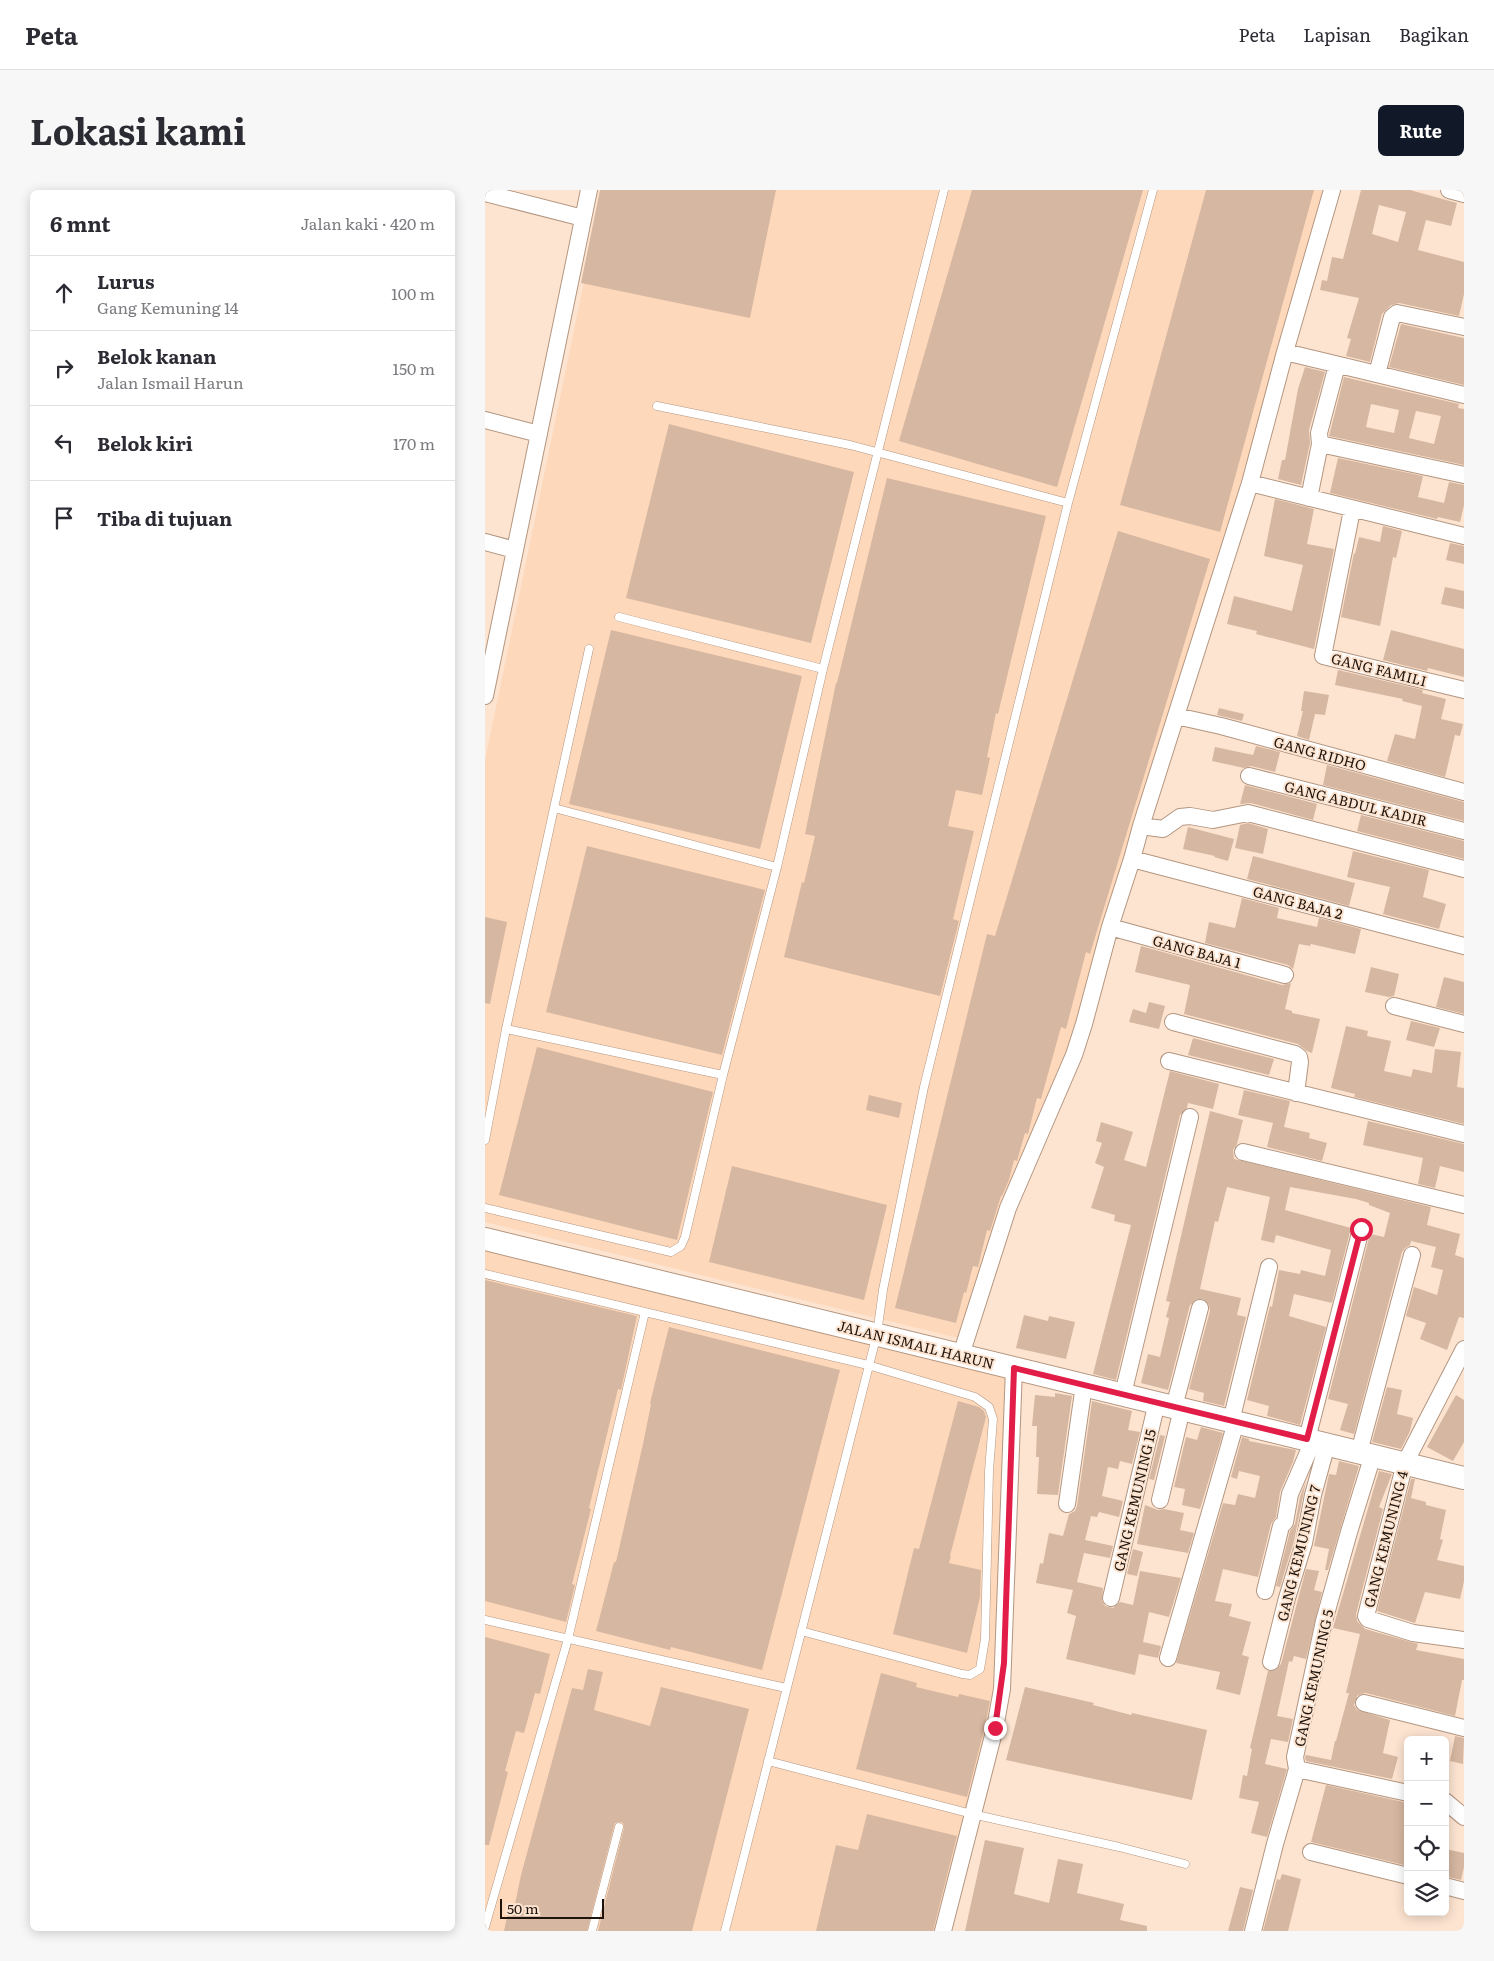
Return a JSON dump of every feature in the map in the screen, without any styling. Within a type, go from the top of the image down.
[{"type":"street","points":[[485,696],[589,190]]},
{"type":"street","points":[[961,1355],[1008,1208],[1074,1055],[1110,927],[1132,859],[1152,827],[1190,720],[1285,352],[1332,190]]},
{"type":"street","points":[[1449,190],[1464,194]]},
{"type":"street","points":[[485,193],[583,218]]},
{"type":"street","points":[[1377,374],[1392,317],[1397,313],[1464,327]]},
{"type":"street","points":[[1285,352],[1464,395]]},
{"type":"street","points":[[1309,498],[1320,444],[1319,434],[1337,366]]},
{"type":"street","points":[[485,420],[539,434]]},
{"type":"street","points":[[1320,444],[1464,475]]},
{"type":"street","points":[[1250,483],[1352,510],[1464,536]]},
{"type":"street","name":"GANG FAMILI","points":[[1352,510],[1323,656],[1464,690]]},
{"type":"street","points":[[485,542],[515,550]]},
{"type":"street","name":"GANG RIDHO","points":[[1190,720],[1464,792]]},
{"type":"street","name":"GANG ABDUL KADIR","points":[[1249,776],[1464,831]]},
{"type":"street","points":[[1152,827],[1180,817],[1191,816],[1221,820],[1237,814],[1248,813],[1464,869]]},
{"type":"street","name":"GANG BAJA 2","points":[[1132,859],[1464,946]]},
{"type":"street","name":"GANG BAJA 1","points":[[1110,927],[1285,975]]},
{"type":"street","points":[[1394,1006],[1464,1024]]},
{"type":"street","points":[[1173,1022],[1295,1054],[1299,1057],[1300,1062],[1296,1093]]},
{"type":"street","points":[[1169,1061],[1464,1134]]},
{"type":"street","points":[[1123,1394],[1190,1117]]},
{"type":"street","points":[[1243,1152],[1464,1205]]},
{"type":"street","points":[[1265,1591],[1279,1533],[1285,1522],[1290,1494],[1315,1441],[1361,1229]]},
{"type":"street","name":"JALAN ISMAIL HARUN","points":[[485,1238],[1464,1478]]},
{"type":"street","name":"GANG KEMUNING 5","points":[[1253,1931],[1275,1844],[1297,1769],[1295,1757],[1324,1621],[1349,1532],[1412,1254]]},
{"type":"street","points":[[1168,1658],[1233,1421],[1269,1267]]},
{"type":"street","points":[[1159,1500],[1171,1406],[1200,1308]]},
{"type":"street","name":"GANG KEMUNING 4","points":[[1464,1349],[1405,1463],[1366,1616],[1368,1619],[1413,1633],[1464,1640]]},
{"type":"street","points":[[943,1931],[995,1728],[1002,1689],[1014,1368]]},
{"type":"street","points":[[1067,1504],[1085,1386]]},
{"type":"street","name":"GANG KEMUNING 15","points":[[1111,1598],[1171,1406]]},
{"type":"street","name":"GANG KEMUNING 7","points":[[1271,1662],[1304,1543],[1313,1495],[1315,1441]]},
{"type":"street","points":[[1364,1703],[1464,1728]]},
{"type":"street","points":[[1297,1769],[1404,1792]]},
{"type":"street","points":[[1449,1805],[1464,1817]]},
{"type":"street","points":[[1311,1852],[1404,1875]]},
{"type":"street","points":[[1449,1887],[1464,1891]]},
{"type":"lane","points":[[485,1208],[671,1252],[681,1246],[685,1237],[723,1075],[777,866],[823,669],[944,190]]},
{"type":"lane","points":[[725,1931],[877,1334],[883,1290],[924,1087],[1069,503],[1118,314],[1153,190]]},
{"type":"lane","points":[[657,406],[879,452],[1069,503]]},
{"type":"lane","points":[[619,617],[823,669]]},
{"type":"lane","points":[[485,1140],[506,1029],[589,649]]},
{"type":"lane","points":[[554,808],[777,866]]},
{"type":"lane","points":[[506,1029],[723,1075]]},
{"type":"lane","points":[[485,1274],[868,1365],[983,1401],[992,1413],[985,1639],[980,1669],[970,1675],[962,1674],[801,1632]]},
{"type":"lane","points":[[485,1928],[568,1639],[645,1312]]},
{"type":"lane","points":[[485,1620],[787,1688]]},
{"type":"lane","points":[[768,1761],[972,1814],[1185,1864]]},
{"type":"lane","points":[[592,1931],[619,1827]]},
{"type":"shaded area","points":[[603,190],[1327,190],[1072,1053],[1015,1168],[962,1339],[485,1222],[485,760]]},
{"type":"shaded area","points":[[485,1247],[1009,1378],[1002,1694],[943,1931],[485,1931]]},
{"type":"building","points":[[600,190],[776,190],[750,318],[581,283]]},
{"type":"building","points":[[972,190],[1143,190],[1057,487],[899,441]]},
{"type":"building","points":[[1206,190],[1314,190],[1220,532],[1120,505]]},
{"type":"building","points":[[1361,190],[1410,190],[1457,203],[1451,226],[1426,220],[1418,250],[1464,262],[1464,294],[1459,316],[1399,303],[1391,305],[1382,314],[1370,362],[1346,356],[1351,339],[1347,338],[1359,298],[1320,290],[1322,280],[1327,281],[1332,257],[1343,259]],"holes":[[[1379,205],[1406,212],[1398,242],[1372,234]]]},
{"type":"building","points":[[1401,324],[1464,338],[1464,385],[1389,367]]},
{"type":"building","points":[[1305,367],[1325,372],[1309,430],[1310,443],[1301,485],[1278,479],[1282,460],[1285,460],[1298,389]]},
{"type":"building","points":[[1344,377],[1459,404],[1458,408],[1464,409],[1464,465],[1329,436]],"holes":[[[1371,404],[1399,410],[1394,433],[1366,427]],[[1416,411],[1441,416],[1434,444],[1409,438]]]},
{"type":"building","points":[[669,424],[854,472],[811,643],[626,598]]},
{"type":"building","points":[[1338,458],[1423,476],[1418,497],[1444,503],[1449,482],[1464,485],[1464,505],[1460,522],[1438,517],[1437,519],[1330,493]]},
{"type":"building","points":[[887,478],[1046,516],[998,714],[996,713],[987,757],[990,758],[982,795],[956,790],[948,826],[974,831],[953,919],[959,921],[940,996],[784,957],[815,836],[805,834],[836,683]]},
{"type":"building","points":[[1275,499],[1314,509],[1307,544],[1334,549],[1314,649],[1256,634],[1257,631],[1227,624],[1234,596],[1292,611],[1303,565],[1264,556]]},
{"type":"building","points":[[1383,526],[1402,531],[1396,558],[1393,557],[1380,626],[1341,617],[1359,537],[1380,542]]},
{"type":"building","points":[[1118,531],[1210,559],[1090,954],[1086,952],[1066,1029],[1061,1027],[1041,1099],[1037,1098],[1028,1134],[1025,1133],[1017,1161],[1014,1160],[1009,1180],[1001,1196],[990,1231],[987,1230],[978,1267],[973,1266],[956,1323],[895,1308],[987,934],[995,936]]},
{"type":"building","points":[[1450,543],[1464,546],[1464,564],[1446,560]]},
{"type":"building","points":[[1445,587],[1464,591],[1464,609],[1441,604]]},
{"type":"building","points":[[611,630],[802,676],[760,849],[569,804]]},
{"type":"building","points":[[1391,630],[1464,649],[1464,677],[1428,668],[1427,671],[1383,660]]},
{"type":"building","points":[[1338,670],[1423,690],[1422,693],[1446,699],[1441,719],[1463,724],[1460,736],[1455,735],[1445,777],[1387,761],[1395,734],[1415,739],[1422,706],[1402,701],[1403,699],[1335,685]]},
{"type":"building","points":[[1304,691],[1329,695],[1325,715],[1315,714],[1309,740],[1297,736],[1303,711],[1301,711]]},
{"type":"building","points":[[1219,708],[1244,714],[1242,721],[1217,715]]},
{"type":"building","points":[[1256,746],[1280,752],[1275,772],[1251,766],[1244,768],[1212,761],[1215,747],[1253,755]]},
{"type":"building","points":[[1327,765],[1464,802],[1464,821],[1323,785]]},
{"type":"building","points":[[1245,785],[1317,804],[1313,820],[1251,803],[1240,804]]},
{"type":"building","points":[[1361,815],[1464,841],[1464,859],[1357,831]]},
{"type":"building","points":[[1248,823],[1268,829],[1263,854],[1235,848],[1240,825]]},
{"type":"building","points":[[1188,827],[1234,839],[1228,861],[1183,849]]},
{"type":"building","points":[[587,846],[765,890],[722,1055],[546,1012]]},
{"type":"building","points":[[1353,851],[1429,870],[1423,897],[1446,904],[1439,929],[1383,914],[1390,887],[1347,877]]},
{"type":"building","points":[[1253,856],[1355,883],[1349,906],[1247,879]]},
{"type":"building","points":[[1242,898],[1279,908],[1277,918],[1317,927],[1319,918],[1361,929],[1355,954],[1311,944],[1310,946],[1299,944],[1293,969],[1288,965],[1205,943],[1209,922],[1235,928]]},
{"type":"building","points":[[485,917],[507,922],[490,1004],[485,1003]]},
{"type":"building","points":[[1141,946],[1282,985],[1291,983],[1285,1009],[1292,1011],[1292,1013],[1320,1019],[1312,1053],[1298,1044],[1184,1014],[1190,985],[1135,972]]},
{"type":"building","points":[[1371,967],[1399,974],[1394,996],[1389,997],[1365,992]]},
{"type":"building","points":[[1444,977],[1464,982],[1464,1014],[1436,1007]]},
{"type":"building","points":[[1149,1002],[1165,1006],[1159,1029],[1129,1022],[1133,1009],[1146,1013]]},
{"type":"building","points":[[1411,1021],[1440,1028],[1434,1047],[1406,1040]]},
{"type":"building","points":[[1346,1026],[1368,1031],[1367,1036],[1391,1041],[1384,1071],[1411,1077],[1413,1069],[1432,1073],[1435,1049],[1461,1052],[1457,1087],[1464,1088],[1464,1124],[1354,1097],[1355,1094],[1331,1088]]},
{"type":"building","points":[[1193,1038],[1274,1059],[1269,1075],[1188,1055]]},
{"type":"building","points":[[537,1047],[713,1092],[677,1240],[499,1195]]},
{"type":"building","points":[[1170,1071],[1219,1084],[1213,1109],[1188,1103],[1187,1108],[1180,1115],[1116,1380],[1093,1374],[1131,1225],[1114,1221],[1115,1215],[1091,1208],[1104,1167],[1095,1163],[1102,1143],[1096,1141],[1101,1122],[1133,1132],[1124,1160],[1146,1167]]},
{"type":"building","points":[[1244,1090],[1290,1101],[1284,1127],[1310,1133],[1309,1138],[1327,1143],[1322,1161],[1267,1147],[1273,1123],[1238,1115]]},
{"type":"building","points":[[869,1095],[902,1103],[899,1118],[866,1110]]},
{"type":"building","points":[[1210,1111],[1243,1120],[1237,1144],[1233,1150],[1234,1159],[1431,1207],[1427,1225],[1460,1234],[1455,1255],[1464,1258],[1464,1318],[1459,1317],[1447,1350],[1420,1339],[1426,1323],[1406,1316],[1414,1287],[1437,1295],[1443,1270],[1431,1267],[1436,1247],[1411,1241],[1410,1245],[1402,1252],[1354,1434],[1340,1430],[1348,1404],[1328,1399],[1370,1234],[1384,1237],[1390,1213],[1356,1199],[1290,1187],[1285,1210],[1351,1228],[1332,1303],[1294,1294],[1289,1316],[1326,1327],[1300,1425],[1267,1416],[1269,1406],[1247,1400],[1270,1306],[1272,1307],[1279,1270],[1300,1274],[1301,1270],[1325,1276],[1331,1250],[1276,1235],[1274,1243],[1261,1240],[1270,1197],[1227,1187],[1218,1222],[1215,1221],[1200,1289],[1241,1298],[1237,1315],[1246,1317],[1224,1406],[1203,1401],[1204,1393],[1189,1389],[1210,1311],[1209,1305],[1203,1299],[1197,1299],[1190,1305],[1168,1390],[1141,1383],[1148,1354],[1160,1357],[1169,1318],[1166,1317],[1170,1302],[1166,1301]]},
{"type":"building","points":[[1368,1121],[1464,1144],[1464,1172],[1440,1166],[1435,1188],[1418,1184],[1423,1158],[1363,1145]]},
{"type":"building","points":[[732,1166],[887,1205],[864,1300],[709,1262]]},
{"type":"building","points":[[485,1280],[637,1316],[621,1390],[618,1389],[589,1508],[591,1509],[572,1584],[575,1585],[566,1622],[485,1601]]},
{"type":"building","points":[[1024,1315],[1048,1321],[1049,1316],[1075,1322],[1066,1359],[1016,1348]]},
{"type":"building","points":[[669,1327],[840,1370],[762,1670],[671,1647],[670,1650],[596,1631],[614,1562],[616,1562],[643,1444],[650,1403]]},
{"type":"building","points":[[1387,1387],[1402,1390],[1397,1414],[1413,1418],[1410,1431],[1401,1449],[1372,1442]]},
{"type":"building","points":[[1055,1393],[1072,1396],[1058,1495],[1037,1494],[1039,1457],[1036,1457],[1037,1426],[1032,1426],[1035,1395],[1055,1397]]},
{"type":"building","points":[[1456,1395],[1464,1400],[1464,1442],[1453,1461],[1427,1447]]},
{"type":"building","points":[[958,1401],[979,1407],[984,1411],[986,1417],[949,1563],[981,1570],[980,1597],[967,1653],[893,1634],[914,1548],[919,1549]]},
{"type":"building","points":[[1092,1401],[1132,1411],[1128,1430],[1140,1432],[1132,1464],[1120,1461],[1118,1469],[1108,1467],[1102,1496],[1123,1501],[1119,1517],[1099,1512],[1097,1517],[1091,1516],[1085,1540],[1113,1546],[1110,1558],[1084,1553],[1077,1582],[1103,1588],[1102,1601],[1105,1606],[1113,1608],[1120,1602],[1133,1605],[1140,1571],[1181,1578],[1169,1617],[1149,1612],[1143,1642],[1161,1646],[1158,1658],[1139,1654],[1135,1675],[1066,1659],[1076,1616],[1067,1613],[1073,1590],[1036,1583],[1040,1563],[1043,1564],[1049,1533],[1063,1536],[1069,1514],[1075,1511],[1077,1506]]},
{"type":"building","points":[[1201,1427],[1223,1433],[1200,1509],[1182,1505],[1185,1489],[1174,1487],[1186,1437],[1197,1440]]},
{"type":"building","points":[[1160,1435],[1165,1436],[1154,1480],[1149,1479]]},
{"type":"building","points":[[1242,1437],[1249,1439],[1249,1441],[1296,1450],[1280,1492],[1276,1517],[1271,1524],[1258,1577],[1223,1569],[1215,1601],[1232,1604],[1229,1616],[1251,1622],[1242,1655],[1249,1657],[1240,1695],[1216,1689],[1220,1672],[1176,1663],[1223,1503],[1235,1505],[1238,1494],[1255,1498],[1260,1476],[1239,1471],[1237,1479],[1231,1477]]},
{"type":"building","points":[[1339,1461],[1359,1466],[1328,1570],[1325,1570],[1329,1549],[1314,1546],[1329,1474],[1336,1475]]},
{"type":"building","points":[[1379,1471],[1392,1474],[1379,1507],[1383,1509],[1356,1614],[1357,1621],[1365,1629],[1418,1644],[1416,1650],[1464,1659],[1464,1680],[1462,1680],[1455,1716],[1366,1693],[1357,1696],[1354,1705],[1357,1710],[1390,1720],[1383,1753],[1398,1757],[1392,1779],[1306,1761],[1305,1757],[1306,1755],[1331,1760],[1349,1693],[1346,1693],[1360,1634],[1333,1628]]},
{"type":"building","points":[[1411,1479],[1415,1479],[1411,1498],[1426,1502],[1426,1505],[1446,1510],[1440,1539],[1443,1540],[1437,1560],[1464,1566],[1464,1581],[1460,1599],[1425,1592],[1415,1623],[1377,1611]]},
{"type":"building","points":[[1306,1481],[1294,1541],[1280,1587],[1276,1586],[1290,1531],[1295,1524],[1300,1497]]},
{"type":"building","points":[[1145,1505],[1158,1510],[1164,1509],[1184,1513],[1180,1530],[1194,1533],[1188,1553],[1137,1544]]},
{"type":"building","points":[[1133,1549],[1143,1552],[1137,1576],[1127,1574]]},
{"type":"building","points":[[1306,1569],[1319,1571],[1314,1590],[1322,1592],[1306,1659],[1294,1656],[1292,1662],[1289,1661],[1277,1716],[1293,1719],[1288,1742],[1271,1739],[1265,1764],[1287,1769],[1267,1837],[1251,1833],[1259,1802],[1239,1798],[1243,1775],[1247,1776],[1252,1749],[1250,1748],[1268,1671],[1274,1671],[1281,1664]]},
{"type":"building","points":[[485,1637],[550,1654],[540,1694],[535,1693],[524,1733],[516,1731],[505,1771],[508,1772],[489,1845],[485,1845]]},
{"type":"building","points":[[588,1669],[603,1672],[594,1710],[650,1726],[661,1687],[749,1709],[692,1931],[598,1931],[624,1828],[623,1823],[620,1822],[615,1823],[614,1826],[587,1931],[504,1931],[509,1908],[514,1909],[521,1875],[572,1688],[583,1690]]},
{"type":"building","points":[[881,1673],[917,1683],[916,1687],[958,1697],[959,1694],[990,1701],[967,1797],[856,1769]]},
{"type":"building","points":[[1025,1687],[1094,1703],[1093,1705],[1131,1715],[1132,1713],[1207,1730],[1192,1800],[1006,1760]]},
{"type":"building","points":[[1455,1736],[1464,1738],[1463,1764],[1450,1761]]},
{"type":"building","points":[[1326,1785],[1404,1802],[1404,1865],[1311,1842]]},
{"type":"building","points":[[867,1814],[957,1836],[933,1931],[816,1931],[836,1845],[858,1850]]},
{"type":"building","points":[[985,1840],[1024,1848],[1014,1894],[1049,1903],[1058,1859],[1083,1864],[1077,1893],[1124,1904],[1120,1920],[1147,1926],[1147,1931],[965,1931]]},
{"type":"building","points":[[1449,1850],[1464,1853],[1464,1867],[1461,1880],[1449,1877]]},
{"type":"building","points":[[1282,1874],[1301,1879],[1288,1931],[1263,1931],[1277,1879],[1280,1880]]},
{"type":"building","points":[[1240,1887],[1253,1890],[1243,1931],[1228,1931]]},
{"type":"route","points":[[995,1728],[1002,1689],[1004,1663],[1014,1368],[1307,1439],[1361,1229]]}]
